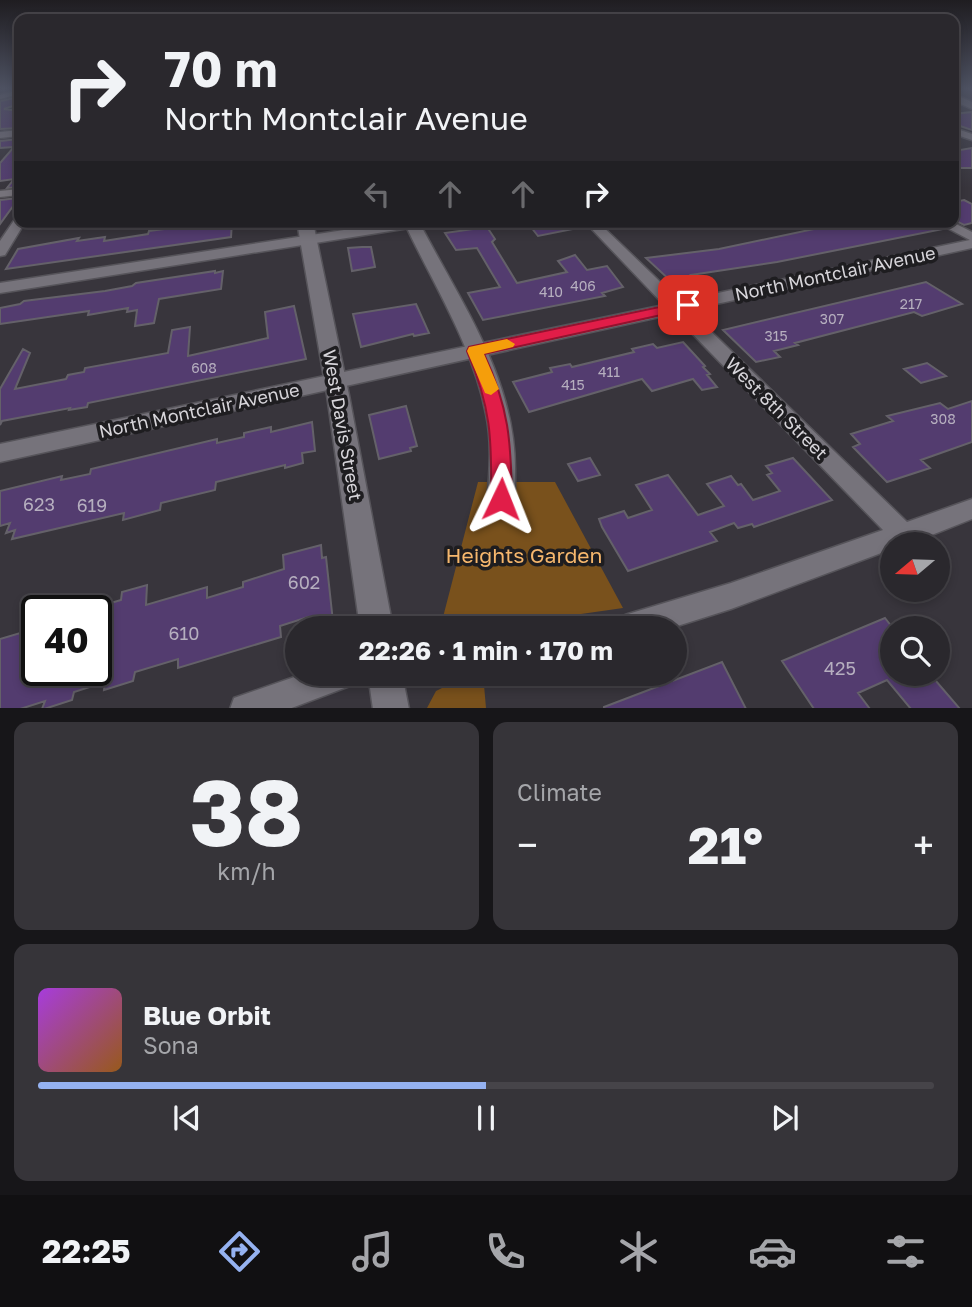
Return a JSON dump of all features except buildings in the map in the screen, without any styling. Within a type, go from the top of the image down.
[{"type":"main road","points":[[417,228],[489,383],[498,414],[502,442],[501,499]]},
{"type":"main road","name":"West Davis Street","points":[[306,231],[335,380],[375,616]]},
{"type":"main road","points":[[387,686],[391,708]]},
{"type":"street","points":[[0,251],[15,228]]},
{"type":"street","points":[[0,288],[306,231],[347,228]]},
{"type":"street","name":"West 8th Street","points":[[596,228],[901,532]]},
{"type":"street","points":[[954,228],[972,237]]},
{"type":"street","name":"North Montclair Avenue","points":[[0,453],[972,244]]},
{"type":"street","points":[[912,532],[972,509]]},
{"type":"street","points":[[667,616],[880,544]]},
{"type":"street","points":[[248,708],[311,686]]},
{"type":"green space","name":"Heights Garden","points":[[478,482],[555,482],[623,608],[552,616],[443,616]]},
{"type":"green space","points":[[446,686],[484,686],[486,708],[427,708],[436,691]]},
{"type":"slow traffic","points":[[491,389],[475,351],[507,344]]},
{"type":"route","points":[[501,499],[502,442],[498,414],[489,383],[475,351],[688,305]]}]
